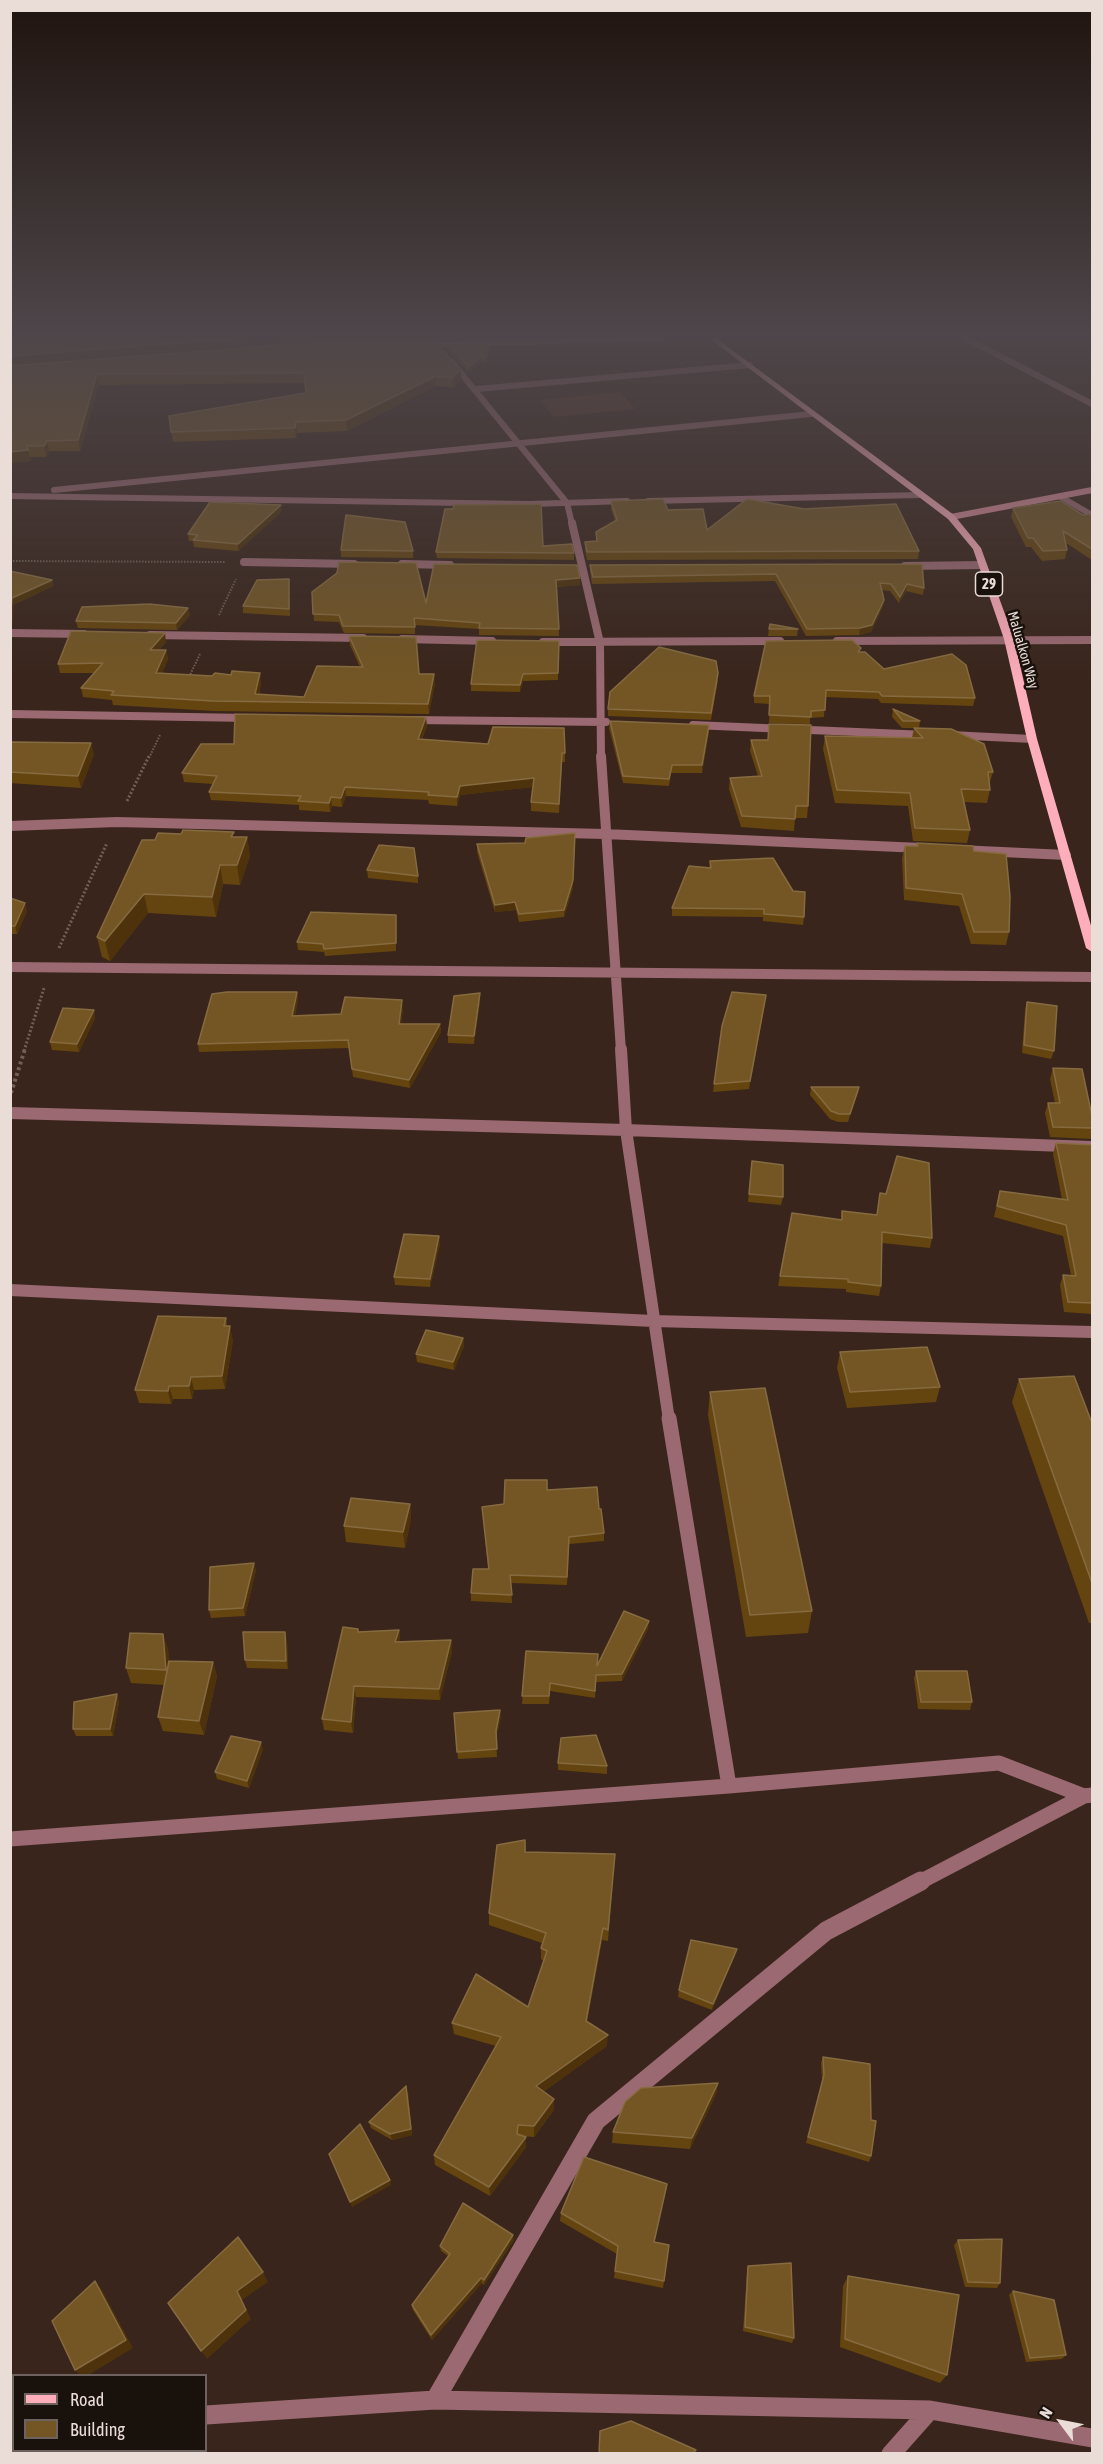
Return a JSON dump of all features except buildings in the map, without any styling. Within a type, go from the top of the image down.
[{"type":"main road","name":"Malualkon Way","points":[[863,453],[951,517],[977,548],[1009,639],[1032,739],[1092,945]]},
{"type":"main road","points":[[951,517],[1092,490]]},
{"type":"street","points":[[10,495],[421,453]]},
{"type":"street","points":[[527,453],[567,502],[584,566],[600,643],[605,722],[605,834],[626,1130],[653,1321],[729,1786]]},
{"type":"street","points":[[10,495],[567,502],[920,495]]},
{"type":"street","points":[[1061,497],[1092,515]]},
{"type":"street","points":[[244,562],[361,564]]},
{"type":"street","points":[[396,564],[455,565]]},
{"type":"street","points":[[900,566],[982,566]]},
{"type":"street","points":[[10,633],[92,634]]},
{"type":"street","points":[[139,634],[375,639]]},
{"type":"street","points":[[387,639],[505,641]]},
{"type":"street","points":[[822,641],[1092,640]]},
{"type":"street","points":[[529,642],[787,641]]},
{"type":"street","points":[[10,714],[265,718]]},
{"type":"street","points":[[396,719],[605,722]]},
{"type":"street","points":[[681,725],[1032,739]]},
{"type":"street","points":[[10,826],[117,822],[605,834],[936,849]]},
{"type":"street","points":[[948,850],[1066,855]]},
{"type":"street","points":[[10,967],[1092,977]]},
{"type":"street","points":[[10,1113],[626,1130],[1092,1147]]},
{"type":"street","points":[[10,1290],[653,1321],[1092,1332]]},
{"type":"street","points":[[10,1839],[729,1786],[999,1763],[1088,1796]]},
{"type":"street","points":[[435,2400],[596,2121],[826,1931],[1088,1796]]},
{"type":"street","points":[[207,2415],[435,2400],[930,2410],[1092,2438]]},
{"type":"street","points":[[891,2454],[930,2410]]},
{"type":"path","points":[[10,561],[244,562],[117,822],[50,968],[10,1094]]}]
